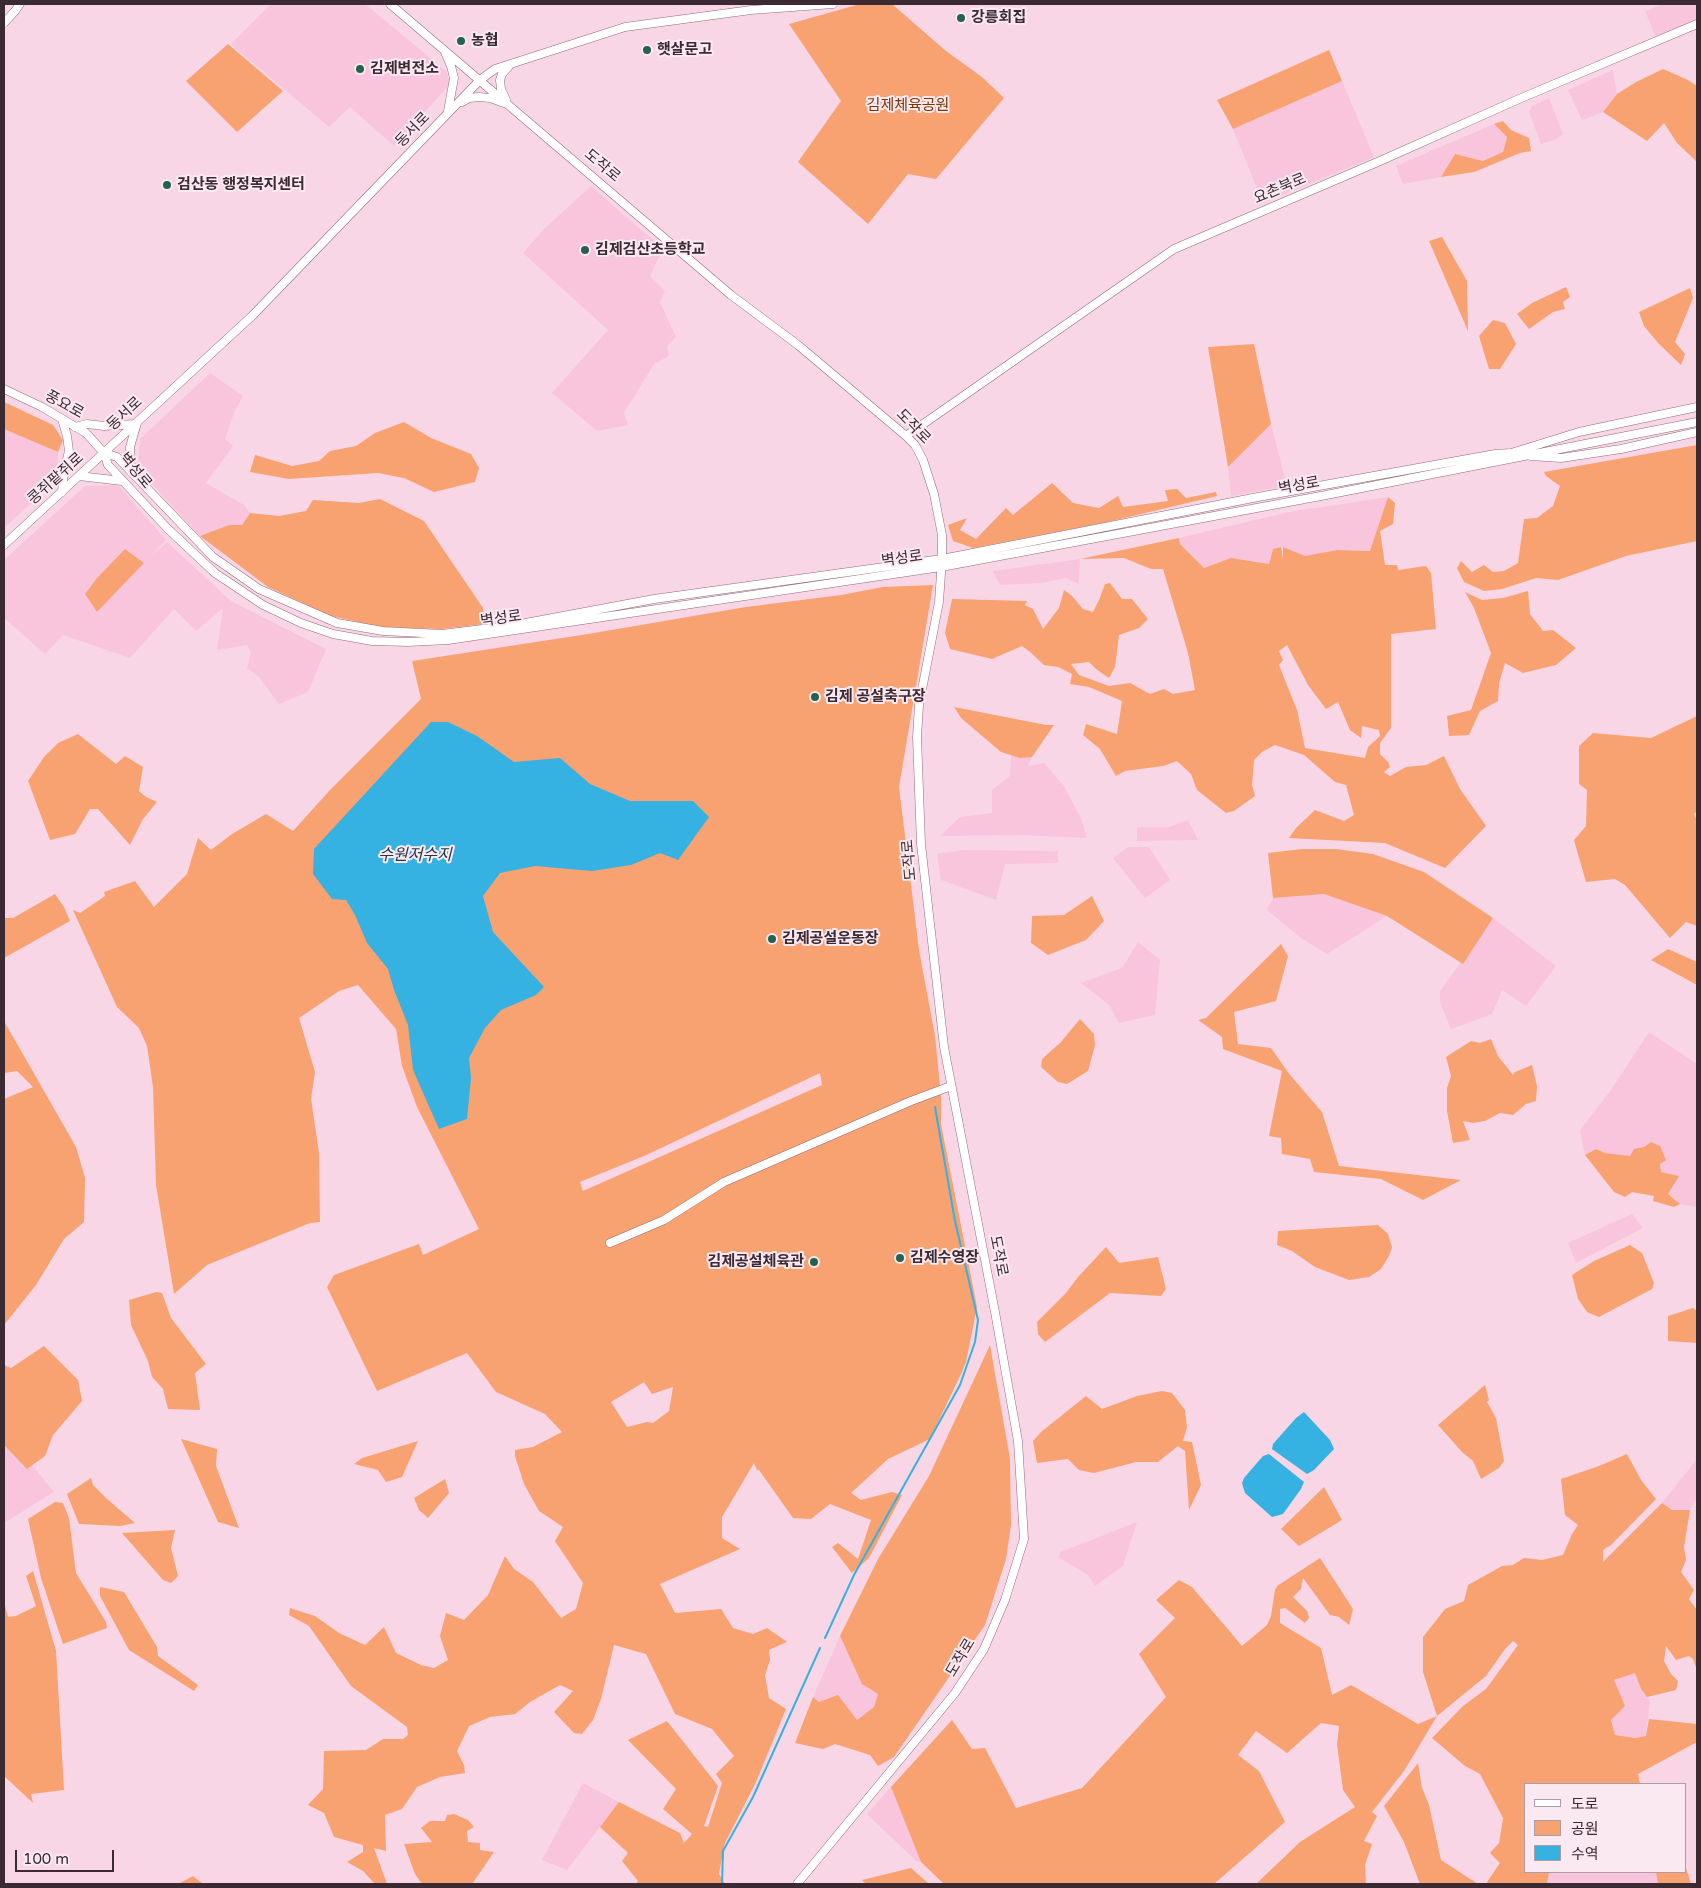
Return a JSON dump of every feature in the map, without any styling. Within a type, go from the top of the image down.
[{"type":"main road","points":[[4,23],[20,4]]},
{"type":"main road","name":"도작로","points":[[390,4],[731,295],[798,345],[906,436],[915,445],[924,460],[934,494],[942,535],[942,563],[939,602],[919,705],[918,737],[923,859],[944,1047],[1018,1441],[1024,1539],[1005,1600],[984,1649],[955,1693],[796,1884]]},
{"type":"main road","name":"동서로","points":[[104,453],[253,315],[456,104],[480,80],[496,69],[625,27],[752,10],[833,4]]},
{"type":"main road","name":"요촌북로","points":[[906,436],[1174,249],[1697,24]]},
{"type":"main road","points":[[445,50],[454,78],[448,113]]},
{"type":"main road","points":[[508,104],[501,89],[500,80],[505,68],[511,63]]},
{"type":"main road","points":[[456,104],[469,98],[479,97],[490,98],[508,104]]},
{"type":"main road","name":"풍요로","points":[[4,389],[86,433],[104,453]]},
{"type":"main road","points":[[1505,454],[1579,432],[1697,407]]},
{"type":"main road","name":"벽성로","points":[[104,453],[117,457],[213,557],[259,589],[337,622],[383,631],[442,634],[515,625],[654,600],[942,563],[1258,497],[1494,454],[1537,450],[1697,417]]},
{"type":"main road","points":[[62,419],[69,451],[62,492]]},
{"type":"main road","points":[[75,427],[87,424],[104,426],[136,422],[130,447],[132,472]]},
{"type":"main road","name":"벽성로","points":[[104,453],[108,466],[168,530],[215,573],[262,605],[301,623],[325,631],[372,641],[408,642],[448,640],[942,563],[1378,485],[1522,455],[1697,422]]},
{"type":"main road","points":[[1522,455],[1561,458],[1621,449],[1697,432]]},
{"type":"main road","name":"콩쥐팥쥐로","points":[[4,545],[104,453]]},
{"type":"main road","points":[[79,476],[114,479],[124,482]]},
{"type":"main road","points":[[610,1243],[664,1220],[724,1182],[871,1118],[951,1086]]},
{"type":"shaded area","points":[[271,4],[365,4],[447,72],[450,84],[394,146],[350,107],[329,127],[231,44]]},
{"type":"shaded area","points":[[1663,4],[1697,4],[1697,21],[1656,38],[1645,11]]},
{"type":"shaded area","points":[[1613,70],[1617,94],[1603,112],[1582,120],[1568,90]]},
{"type":"shaded area","points":[[1342,81],[1374,157],[1263,203],[1233,129]]},
{"type":"shaded area","points":[[1549,98],[1563,134],[1556,139],[1541,144],[1529,112],[1532,106]]},
{"type":"shaded area","points":[[1494,124],[1507,137],[1503,152],[1483,161],[1455,154],[1441,177],[1403,184],[1396,166]]},
{"type":"shaded area","points":[[591,186],[663,249],[650,276],[665,291],[660,302],[676,337],[667,346],[669,356],[654,364],[624,413],[628,425],[597,431],[552,393],[608,330],[523,253],[544,229]]},
{"type":"shaded area","points":[[210,373],[243,396],[234,413],[225,439],[233,446],[206,483],[244,505],[250,513],[242,525],[229,525],[200,536],[138,469],[140,439]]},
{"type":"shaded area","points":[[1271,424],[1287,486],[1231,496],[1228,467]]},
{"type":"shaded area","points":[[4,429],[58,452],[58,479],[4,528]]},
{"type":"shaded area","points":[[118,485],[166,540],[151,556],[167,542],[231,601],[326,649],[308,692],[279,704],[259,677],[247,668],[251,653],[247,645],[217,650],[223,608],[196,631],[174,609],[130,658],[63,635],[45,654],[4,618],[4,560],[85,486]],"holes":[[[125,549],[144,563],[97,612],[85,594],[97,578]]]},
{"type":"shaded area","points":[[1388,497],[1371,551],[1337,550],[1305,556],[1282,547],[1273,549],[1269,564],[1231,558],[1204,568],[1180,544],[1179,538],[1289,512]]},
{"type":"shaded area","points":[[1080,559],[1079,584],[1066,578],[1042,583],[1000,585],[993,571]]},
{"type":"shaded area","points":[[1011,755],[1020,758],[1032,757],[1028,766],[1044,763],[1064,786],[1081,818],[1087,838],[1021,835],[940,836],[960,817],[992,813],[992,790],[1010,776]]},
{"type":"shaded area","points":[[1188,820],[1198,840],[1137,841],[1137,827],[1169,827]]},
{"type":"shaded area","points":[[1128,847],[1149,847],[1170,880],[1145,898],[1113,858]]},
{"type":"shaded area","points":[[962,850],[1058,851],[1058,863],[1005,864],[996,900],[941,880],[937,854]]},
{"type":"shaded area","points":[[1324,894],[1387,916],[1327,954],[1301,938],[1267,910],[1273,898]]},
{"type":"shaded area","points":[[1493,918],[1556,966],[1526,1006],[1502,990],[1492,1014],[1451,1029],[1440,1002],[1440,991]]},
{"type":"shaded area","points":[[1138,942],[1160,960],[1155,1015],[1119,1023],[1109,1005],[1081,983],[1122,968]]},
{"type":"shaded area","points":[[1649,1032],[1697,1064],[1697,1207],[1680,1204],[1668,1194],[1660,1164],[1651,1142],[1644,1147],[1635,1149],[1630,1156],[1605,1153],[1596,1149],[1585,1155],[1580,1130],[1611,1090]]},
{"type":"shaded area","points":[[1632,1214],[1643,1228],[1576,1263],[1568,1243]]},
{"type":"shaded area","points":[[4,1445],[27,1469],[32,1465],[54,1492],[4,1523]]},
{"type":"shaded area","points":[[1697,1459],[1697,1497],[1690,1510],[1672,1510],[1662,1503]]},
{"type":"shaded area","points":[[1137,1522],[1123,1566],[1095,1586],[1088,1575],[1058,1557],[1061,1552]]},
{"type":"shaded area","points":[[840,1636],[862,1684],[878,1694],[874,1707],[857,1720],[818,1702],[813,1697]]},
{"type":"shaded area","points":[[1635,1672],[1641,1689],[1650,1701],[1646,1736],[1635,1738],[1615,1735],[1611,1720],[1625,1706],[1613,1681]]},
{"type":"shaded area","points":[[583,1783],[619,1802],[567,1870],[542,1860]]},
{"type":"shaded area","points":[[891,1787],[921,1862],[916,1861],[867,1814]]},
{"type":"shaded area","points":[[1549,1873],[1656,1873],[1658,1884],[1547,1884]]},
{"type":"green space","name":"김제체육공원","points":[[860,4],[892,4],[946,51],[982,77],[1004,98],[936,179],[908,174],[868,224],[798,162],[841,101],[789,24]]},
{"type":"green space","points":[[228,44],[283,91],[237,132],[186,81]]},
{"type":"green space","points":[[1329,50],[1342,81],[1233,129],[1217,100]]},
{"type":"green space","points":[[1663,69],[1697,86],[1697,162],[1677,143],[1664,123],[1647,141],[1603,112],[1617,94]]},
{"type":"green space","points":[[1503,121],[1511,130],[1529,138],[1531,151],[1520,153],[1474,172],[1441,177],[1455,154],[1483,161],[1503,152],[1507,137],[1494,124]]},
{"type":"green space","points":[[1442,237],[1467,281],[1468,331],[1429,241]]},
{"type":"green space","points":[[1566,287],[1570,297],[1563,302],[1565,309],[1553,312],[1529,329],[1517,314],[1532,303]]},
{"type":"green space","points":[[1690,288],[1693,298],[1675,342],[1685,354],[1681,365],[1659,344],[1644,326],[1639,312]]},
{"type":"green space","points":[[1493,320],[1505,323],[1516,344],[1500,369],[1489,369],[1479,336]]},
{"type":"green space","points":[[1254,344],[1271,424],[1228,467],[1208,347]]},
{"type":"green space","points":[[4,402],[53,425],[63,440],[58,452],[4,429]]},
{"type":"green space","points":[[404,422],[431,438],[471,454],[479,468],[475,482],[434,492],[404,478],[378,473],[289,479],[250,472],[255,455],[292,466],[319,461],[330,451],[356,446],[375,433]]},
{"type":"green space","points":[[1697,445],[1697,541],[1626,556],[1558,580],[1536,578],[1502,589],[1484,591],[1464,582],[1457,568],[1461,561],[1472,572],[1484,565],[1493,572],[1504,571],[1518,563],[1524,519],[1537,518],[1553,506],[1560,486],[1546,476],[1544,472]]},
{"type":"green space","points":[[1052,483],[1073,503],[1099,508],[1118,496],[1123,507],[1168,501],[1165,490],[1177,489],[1186,498],[1216,492],[1217,496],[1103,523],[973,548],[953,541],[948,525],[967,518],[960,530],[976,539],[1006,508],[1013,515]]},
{"type":"green space","points":[[1388,497],[1395,503],[1393,524],[1380,531],[1385,565],[1397,565],[1398,570],[1426,566],[1431,573],[1436,629],[1391,634],[1391,728],[1380,743],[1380,754],[1388,762],[1390,767],[1384,772],[1390,776],[1406,767],[1426,765],[1444,756],[1460,789],[1486,826],[1445,868],[1385,843],[1289,838],[1296,828],[1315,810],[1344,821],[1354,815],[1346,785],[1335,782],[1304,755],[1275,745],[1262,752],[1254,760],[1252,785],[1255,796],[1234,811],[1226,813],[1197,790],[1191,774],[1177,761],[1163,766],[1125,771],[1116,776],[1100,749],[1083,735],[1086,724],[1117,734],[1122,701],[1089,687],[1070,684],[1072,674],[1058,667],[1044,665],[1022,646],[992,659],[950,649],[945,633],[952,599],[1027,601],[1025,605],[1033,609],[1043,629],[1059,608],[1064,590],[1083,609],[1093,612],[1105,584],[1110,583],[1122,599],[1132,599],[1148,619],[1139,628],[1119,635],[1115,667],[1109,678],[1089,662],[1071,664],[1079,675],[1109,686],[1130,683],[1150,694],[1164,689],[1173,694],[1195,690],[1188,653],[1163,569],[1151,569],[1124,558],[1080,559],[1179,538],[1180,544],[1204,568],[1231,558],[1269,564],[1273,549],[1281,547],[1283,559],[1283,547],[1305,556],[1337,550],[1370,551]],"holes":[[[1287,645],[1308,685],[1326,709],[1338,702],[1350,730],[1361,738],[1362,726],[1379,730],[1380,736],[1368,747],[1365,758],[1305,748],[1297,710],[1279,665],[1283,660],[1279,651]]]},
{"type":"green space","points":[[380,499],[424,521],[483,608],[484,624],[442,629],[380,627],[331,616],[268,587],[200,536],[229,525],[242,525],[250,513],[279,516],[306,511],[313,500],[359,503]]},
{"type":"green space","points":[[125,549],[144,563],[97,612],[85,594],[97,578]]},
{"type":"green space","points":[[933,585],[899,787],[919,950],[935,1036],[941,1096],[941,1124],[977,1307],[966,1362],[930,1439],[888,1459],[851,1493],[861,1500],[892,1492],[902,1495],[869,1558],[852,1573],[832,1547],[838,1543],[858,1559],[871,1520],[830,1504],[811,1519],[793,1518],[759,1470],[757,1470],[754,1463],[722,1517],[722,1538],[740,1549],[660,1584],[675,1613],[721,1609],[733,1628],[753,1634],[767,1628],[787,1642],[769,1650],[770,1660],[765,1675],[769,1698],[786,1709],[756,1782],[725,1843],[719,1874],[725,1884],[636,1884],[638,1881],[622,1861],[628,1853],[600,1827],[619,1802],[680,1833],[684,1843],[692,1834],[663,1809],[676,1789],[628,1740],[667,1721],[718,1786],[704,1826],[708,1827],[722,1783],[716,1774],[734,1756],[712,1729],[675,1714],[646,1654],[614,1645],[601,1699],[593,1720],[582,1734],[574,1733],[554,1712],[573,1691],[560,1685],[530,1702],[515,1714],[490,1717],[469,1726],[457,1751],[464,1765],[465,1773],[440,1777],[417,1787],[402,1809],[385,1815],[386,1851],[374,1848],[387,1884],[375,1884],[363,1871],[347,1862],[363,1852],[363,1845],[334,1837],[324,1813],[308,1805],[323,1789],[324,1751],[366,1750],[383,1739],[403,1739],[408,1735],[407,1727],[351,1686],[309,1626],[289,1615],[290,1608],[315,1616],[339,1633],[365,1645],[384,1627],[396,1653],[421,1665],[434,1668],[448,1660],[440,1636],[446,1613],[464,1620],[488,1595],[505,1556],[514,1569],[533,1582],[561,1618],[576,1609],[583,1583],[555,1541],[563,1527],[539,1511],[524,1484],[515,1456],[515,1450],[533,1447],[562,1432],[545,1414],[496,1392],[467,1353],[377,1391],[327,1287],[334,1275],[419,1244],[423,1255],[479,1229],[417,1107],[402,1066],[396,1029],[358,985],[339,991],[299,1018],[315,1072],[311,1099],[319,1153],[320,1222],[310,1223],[207,1265],[174,1294],[156,1185],[153,1087],[147,1046],[139,1028],[117,1007],[73,910],[80,913],[105,896],[104,892],[135,881],[154,907],[187,874],[198,838],[211,850],[232,834],[266,814],[293,831],[330,790],[421,699],[412,661],[746,607],[841,595],[883,587]],"holes":[[[820,1073],[822,1085],[583,1191],[580,1182],[644,1156]],[[644,1382],[652,1394],[673,1387],[669,1411],[653,1423],[647,1422],[627,1427],[611,1402]]]},
{"type":"green space","points":[[1528,591],[1530,614],[1543,631],[1553,630],[1576,648],[1556,665],[1523,673],[1505,663],[1499,683],[1498,701],[1480,711],[1469,735],[1449,736],[1447,716],[1471,710],[1491,653],[1474,608],[1465,592],[1482,600],[1503,598]]},
{"type":"green space","points":[[954,707],[1054,725],[1032,757],[1020,758],[1001,752],[961,718]]},
{"type":"green space","points":[[1697,716],[1697,811],[1694,814],[1697,820],[1697,926],[1686,922],[1670,938],[1625,885],[1615,879],[1586,882],[1574,840],[1586,826],[1587,790],[1579,784],[1579,746],[1593,733],[1651,738]]},
{"type":"green space","points":[[78,734],[116,764],[125,756],[143,767],[139,791],[157,802],[143,819],[130,845],[98,809],[90,809],[75,834],[50,840],[28,781],[44,757],[58,743]]},
{"type":"green space","points":[[1302,849],[1336,849],[1373,854],[1424,872],[1493,918],[1463,964],[1387,916],[1324,894],[1273,898],[1268,853]]},
{"type":"green space","points":[[55,894],[64,907],[70,921],[4,958],[4,918],[13,918]]},
{"type":"green space","points":[[1092,896],[1104,921],[1086,940],[1048,955],[1031,943],[1032,916],[1064,915]]},
{"type":"green space","points":[[1281,944],[1288,956],[1276,1001],[1234,1012],[1238,1044],[1271,1048],[1290,1075],[1322,1112],[1339,1166],[1461,1180],[1423,1200],[1381,1179],[1314,1172],[1310,1159],[1282,1154],[1281,1138],[1269,1136],[1282,1071],[1223,1049],[1222,1037],[1198,1020],[1206,1018]]},
{"type":"green space","points":[[1668,949],[1697,962],[1697,985],[1651,960]]},
{"type":"green space","points":[[1080,1019],[1094,1034],[1095,1045],[1088,1071],[1067,1084],[1058,1082],[1041,1067],[1042,1059],[1061,1042]]},
{"type":"green space","points":[[4,1021],[76,1147],[85,1178],[84,1222],[64,1239],[36,1285],[4,1325],[4,1099],[33,1087],[17,1071],[4,1073]]},
{"type":"green space","points":[[1491,1039],[1498,1056],[1513,1075],[1515,1072],[1532,1065],[1537,1086],[1536,1101],[1526,1104],[1513,1115],[1500,1113],[1485,1121],[1473,1123],[1463,1121],[1470,1140],[1453,1143],[1447,1111],[1447,1088],[1451,1076],[1446,1057],[1471,1041],[1480,1043]]},
{"type":"green space","points":[[1651,1142],[1660,1146],[1666,1160],[1660,1164],[1661,1172],[1679,1176],[1668,1194],[1680,1204],[1674,1207],[1653,1201],[1654,1196],[1632,1192],[1625,1197],[1614,1192],[1585,1155],[1596,1149],[1605,1153],[1630,1156],[1634,1149],[1644,1147]]},
{"type":"green space","points":[[1378,1225],[1388,1234],[1392,1247],[1381,1269],[1369,1277],[1349,1280],[1315,1267],[1292,1251],[1277,1245],[1278,1231]]},
{"type":"green space","points":[[1630,1245],[1642,1253],[1654,1283],[1652,1289],[1599,1317],[1587,1312],[1578,1299],[1572,1275],[1594,1261]]},
{"type":"green space","points":[[1106,1247],[1119,1263],[1158,1257],[1166,1289],[1161,1296],[1110,1293],[1045,1342],[1038,1334],[1037,1322],[1066,1293]]},
{"type":"green space","points":[[156,1292],[162,1293],[171,1318],[206,1364],[195,1373],[200,1410],[168,1409],[163,1389],[152,1377],[148,1361],[131,1325],[129,1300]]},
{"type":"green space","points":[[1693,1308],[1697,1311],[1697,1343],[1668,1341],[1668,1316]]},
{"type":"green space","points":[[990,1345],[1010,1459],[1011,1525],[1006,1559],[985,1625],[894,1757],[878,1766],[870,1755],[835,1744],[823,1749],[795,1743],[813,1697],[819,1702],[838,1695],[857,1720],[874,1707],[878,1694],[862,1684],[840,1636],[878,1559],[929,1476]]},
{"type":"green space","points":[[44,1346],[78,1380],[82,1401],[53,1435],[45,1456],[27,1469],[4,1445],[4,1365],[11,1368]]},
{"type":"green space","points":[[1485,1385],[1489,1400],[1487,1402],[1496,1418],[1504,1461],[1499,1468],[1481,1479],[1473,1461],[1462,1452],[1438,1425]]},
{"type":"green space","points":[[1162,1391],[1172,1393],[1185,1410],[1187,1427],[1183,1441],[1192,1442],[1201,1485],[1189,1510],[1185,1451],[1178,1446],[1158,1462],[1136,1462],[1094,1473],[1079,1470],[1068,1459],[1037,1463],[1033,1441],[1041,1432],[1086,1396],[1102,1409],[1137,1396]]},
{"type":"green space","points":[[181,1439],[217,1449],[216,1466],[239,1528],[218,1522]]},
{"type":"green space","points":[[418,1441],[402,1477],[386,1482],[378,1470],[354,1464],[362,1458]]},
{"type":"green space","points":[[1627,1454],[1641,1480],[1656,1499],[1611,1545],[1603,1550],[1603,1562],[1662,1503],[1672,1510],[1690,1510],[1684,1547],[1686,1560],[1681,1572],[1694,1590],[1689,1599],[1697,1610],[1697,1670],[1693,1659],[1689,1656],[1676,1660],[1666,1646],[1664,1661],[1671,1674],[1678,1681],[1676,1690],[1647,1697],[1641,1689],[1635,1673],[1614,1680],[1625,1706],[1611,1720],[1615,1735],[1635,1738],[1646,1736],[1649,1719],[1697,1724],[1697,1742],[1638,1774],[1640,1783],[1524,1783],[1524,1873],[1549,1873],[1547,1884],[1488,1884],[1487,1882],[1500,1863],[1490,1853],[1499,1843],[1503,1818],[1480,1774],[1465,1766],[1432,1738],[1463,1706],[1486,1689],[1518,1645],[1513,1641],[1486,1676],[1437,1716],[1423,1672],[1423,1637],[1445,1609],[1464,1601],[1468,1585],[1502,1566],[1513,1565],[1524,1558],[1542,1560],[1563,1555],[1578,1525],[1565,1515],[1561,1479]]},
{"type":"green space","points":[[91,1478],[93,1485],[135,1523],[120,1526],[79,1524],[67,1494]]},
{"type":"green space","points":[[445,1479],[449,1493],[428,1518],[419,1510],[414,1498]]},
{"type":"green space","points":[[1324,1487],[1342,1520],[1299,1546],[1281,1529]]},
{"type":"green space","points":[[55,1502],[63,1503],[69,1518],[76,1573],[106,1622],[107,1628],[63,1644],[41,1578],[28,1519]]},
{"type":"green space","points":[[175,1530],[171,1548],[178,1576],[171,1583],[163,1580],[122,1533]]},
{"type":"green space","points":[[1320,1558],[1353,1609],[1349,1625],[1339,1617],[1330,1615],[1303,1578],[1301,1589],[1293,1597],[1307,1611],[1309,1618],[1305,1623],[1285,1608],[1280,1609],[1280,1623],[1321,1648],[1332,1695],[1351,1685],[1418,1724],[1437,1716],[1404,1771],[1372,1812],[1377,1816],[1364,1841],[1372,1844],[1365,1865],[1366,1884],[1256,1884],[1300,1842],[1355,1807],[1343,1790],[1337,1744],[1339,1726],[1321,1723],[1287,1753],[1256,1731],[1238,1755],[1259,1771],[1285,1822],[1214,1884],[944,1884],[921,1862],[891,1787],[952,1720],[972,1749],[985,1748],[1016,1808],[1082,1788],[1166,1697],[1139,1654],[1175,1618],[1156,1600],[1179,1580],[1192,1587],[1242,1646],[1267,1625],[1271,1616],[1277,1586]]},
{"type":"green space","points":[[33,1571],[56,1651],[64,1790],[31,1794],[33,1803],[4,1776],[4,1602],[8,1617],[16,1616],[36,1606],[26,1576]]},
{"type":"green space","points":[[100,1587],[124,1592],[157,1647],[158,1656],[198,1685],[194,1691],[129,1650],[100,1596]]},
{"type":"green space","points":[[1418,1763],[1422,1788],[1429,1805],[1441,1860],[1478,1884],[1420,1884],[1404,1842],[1384,1806]]},
{"type":"green space","points":[[454,1814],[468,1820],[474,1827],[467,1831],[468,1842],[480,1843],[480,1850],[494,1852],[472,1884],[422,1884],[415,1874],[404,1844],[432,1842],[421,1828],[430,1821],[445,1821],[447,1815]]},
{"type":"green space","points":[[911,1868],[929,1884],[866,1884],[862,1880]]},
{"type":"green space","points":[[1686,1868],[1691,1884],[1658,1884],[1656,1873],[1686,1873]]},
{"type":"green space","points":[[193,1876],[203,1884],[178,1884],[180,1883]]},
{"type":"water","name":"수원저수지","points":[[431,722],[448,722],[477,736],[514,762],[560,758],[590,784],[630,801],[693,801],[709,817],[678,860],[660,853],[631,865],[592,871],[535,866],[500,873],[483,896],[493,932],[544,987],[536,995],[501,1010],[485,1028],[469,1058],[471,1078],[467,1119],[439,1129],[413,1070],[408,1025],[388,969],[367,943],[355,915],[346,900],[332,899],[313,874],[314,849]]},
{"type":"water","points":[[1304,1412],[1330,1440],[1334,1449],[1314,1470],[1307,1474],[1272,1449],[1273,1444],[1296,1418]]},
{"type":"water","points":[[1269,1454],[1304,1482],[1283,1514],[1272,1517],[1245,1493],[1242,1483],[1263,1456]]},
{"type":"waterway","points":[[825,1638],[854,1575],[960,1385],[975,1342],[978,1320],[955,1221],[935,1107]]},
{"type":"waterway","points":[[722,1884],[723,1851],[753,1797],[820,1648]]},
{"type":"place","name":"강릉회집","points":[[961,18]]},
{"type":"place","name":"농협","points":[[461,41]]},
{"type":"place","name":"햇살문고","points":[[647,50]]},
{"type":"place","name":"김제변전소","points":[[360,69]]},
{"type":"place","name":"검산동 행정복지센터","points":[[167,185]]},
{"type":"place","name":"김제검산초등학교","points":[[585,250]]},
{"type":"place","name":"김제 공설축구장","points":[[815,697]]},
{"type":"place","name":"김제공설운동장","points":[[772,939]]},
{"type":"place","name":"김제수영장","points":[[900,1258]]},
{"type":"place","name":"김제공설체육관","points":[[814,1262]]}]
